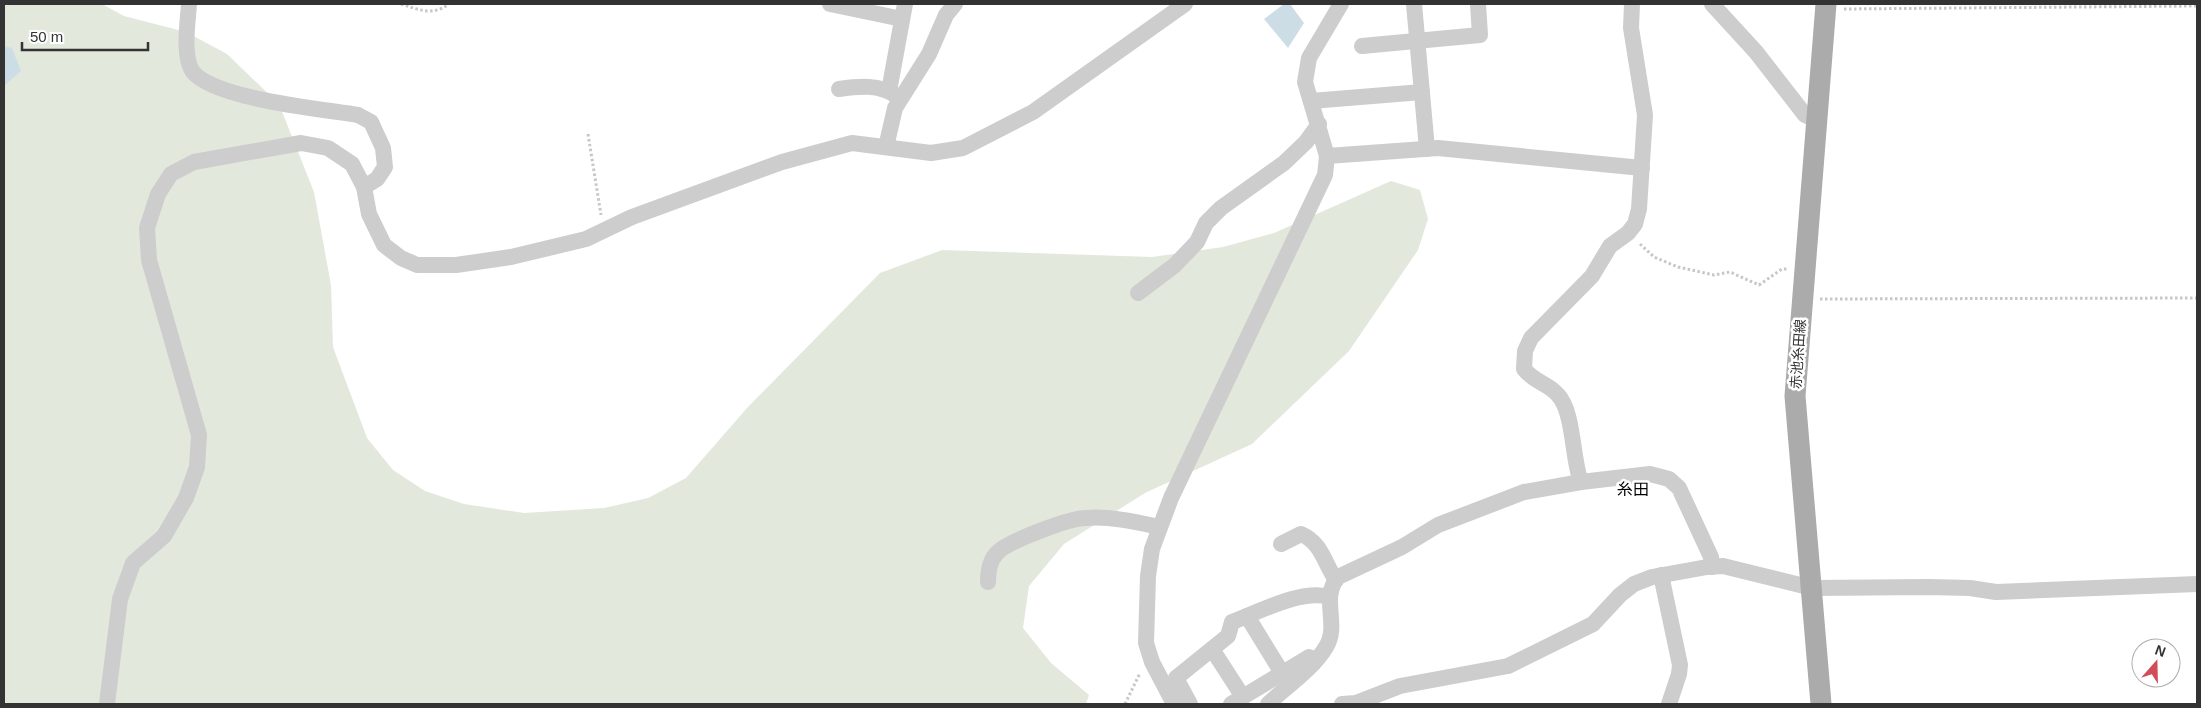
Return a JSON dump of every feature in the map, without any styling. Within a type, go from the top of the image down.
[{"type":"main road","name":"赤池糸田線","points":[[1821,704],[1795,396],[1826,6]]},
{"type":"street","points":[[189,4],[188,59],[193,71],[207,83],[256,98],[358,115],[371,122],[383,148],[385,167],[377,179],[364,187]]},
{"type":"street","points":[[830,4],[904,11],[894,108],[886,147]]},
{"type":"street","points":[[895,95],[929,54],[946,16],[954,4]]},
{"type":"street","points":[[107,704],[120,599],[123,590],[134,563],[164,536],[186,498],[196,467],[199,435],[149,260],[147,228],[158,194],[171,174],[194,162],[302,144],[328,148],[352,164],[364,187],[370,214],[384,245],[400,258],[417,265],[456,265],[511,257],[586,239],[632,217],[782,162],[852,143],[931,153],[963,148],[1033,112],[1165,10],[1185,4]]},
{"type":"street","points":[[1174,704],[1146,643],[1148,576],[1152,549],[1159,526],[1324,175],[1327,156],[1305,82],[1309,58],[1341,4]]},
{"type":"street","points":[[1414,4],[1426,149]]},
{"type":"street","points":[[1362,46],[1480,35],[1478,4]]},
{"type":"street","points":[[1581,482],[1576,470],[1566,409],[1559,395],[1547,386],[1532,379],[1524,369],[1525,351],[1531,338],[1592,276],[1610,246],[1628,233],[1635,224],[1639,209],[1644,115],[1631,28],[1632,4]]},
{"type":"street","points":[[1712,4],[1756,52],[1805,115],[1818,121]]},
{"type":"street","points":[[839,89],[862,86],[895,95]]},
{"type":"street","points":[[1312,101],[1422,92]]},
{"type":"street","points":[[1138,293],[1174,265],[1197,242],[1206,223],[1221,208],[1284,163],[1306,142],[1319,124]]},
{"type":"street","points":[[1327,156],[1426,149],[1462,149],[1642,168]]},
{"type":"street","points":[[1268,704],[1316,659],[1326,647],[1332,632],[1329,597],[1332,584],[1336,580],[1402,547],[1438,525],[1524,492],[1581,482],[1650,474],[1669,479],[1679,488],[1711,557],[1712,567]]},
{"type":"street","points":[[988,582],[988,568],[996,553],[1011,543],[1067,522],[1086,518],[1159,526]]},
{"type":"street","points":[[1281,544],[1301,534],[1306,536],[1320,548],[1329,570],[1336,580]]},
{"type":"street","points":[[1342,704],[1356,702],[1408,684],[1508,666],[1593,624],[1620,595],[1634,584],[1661,575],[1712,567],[1723,566],[1812,588],[1929,587],[1970,588],[1996,592],[2197,584]]},
{"type":"street","points":[[1661,575],[1680,665],[1680,674],[1669,704]]},
{"type":"street","points":[[1190,704],[1176,678],[1228,636],[1232,622],[1306,595],[1319,594],[1329,597]]},
{"type":"street","points":[[1248,616],[1282,673]]},
{"type":"street","points":[[1212,649],[1237,700],[1310,656],[1316,659]]},
{"type":"path","points":[[401,4],[425,12],[440,10],[450,4]]},
{"type":"path","points":[[1826,6],[2197,6]]},
{"type":"path","points":[[588,134],[600,211],[606,230]]},
{"type":"path","points":[[1628,233],[1654,256],[1678,267],[1714,275],[1730,272],[1759,285],[1782,269],[1804,270]]},
{"type":"path","points":[[1802,300],[2197,298]]},
{"type":"path","points":[[1125,704],[1150,655]]},
{"type":"shaded area","points":[[4,4],[102,4],[124,16],[186,32],[227,54],[279,104],[314,192],[331,285],[333,347],[367,438],[393,470],[425,491],[464,504],[524,513],[604,508],[648,498],[686,478],[747,408],[880,273],[942,250],[1152,257],[1223,247],[1274,233],[1391,181],[1420,190],[1428,219],[1418,250],[1349,351],[1252,444],[1145,493],[1064,544],[1029,586],[1023,628],[1051,663],[1089,695],[1086,704],[4,704]]},
{"type":"shaded area","points":[[1284,4],[1290,4],[1304,23],[1288,48],[1264,19]]},
{"type":"shaded area","points":[[4,46],[12,48],[21,71],[4,86]]},
{"type":"district","name":"糸田","points":[[1633,489]]}]
